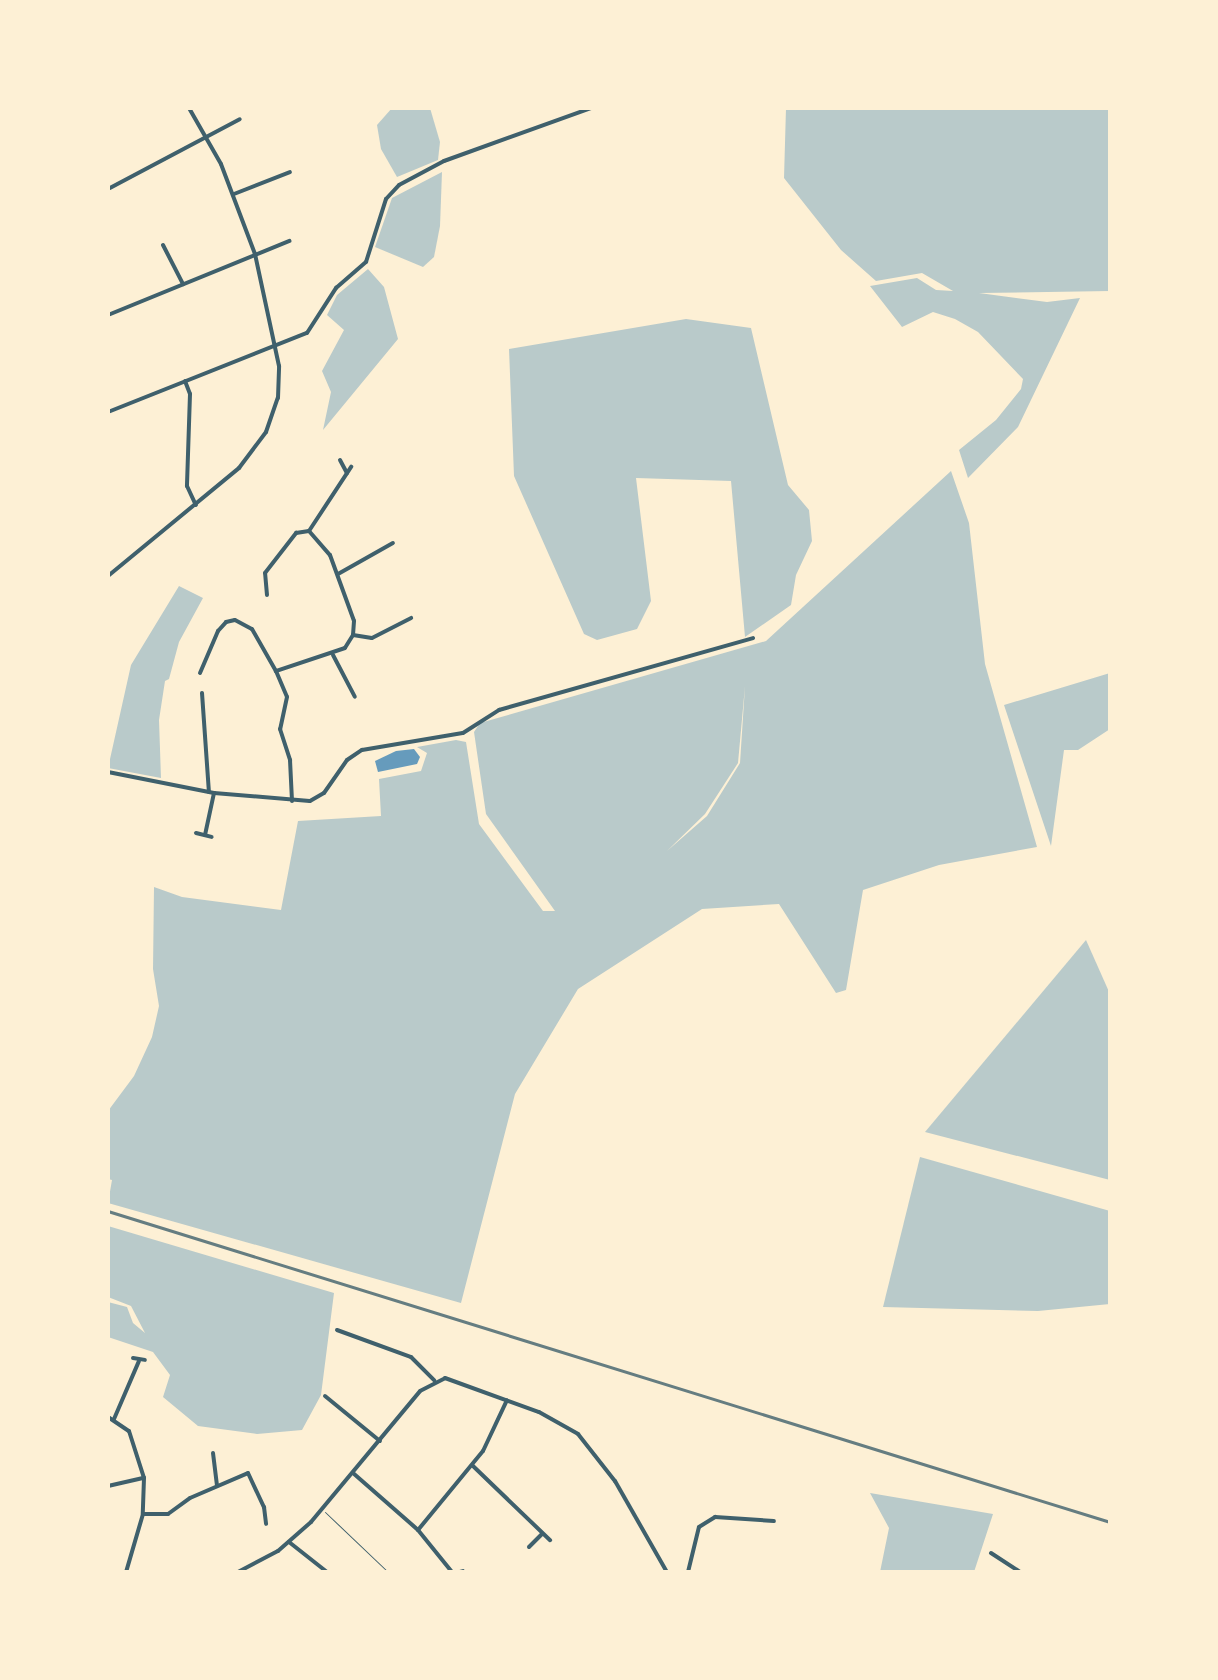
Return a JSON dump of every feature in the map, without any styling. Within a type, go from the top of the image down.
[{"type":"street","points":[[108,574],[239,468],[266,432],[279,387],[274,344],[254,254],[234,194],[189,108]]},
{"type":"street","points":[[108,412],[313,328],[336,288],[366,262],[386,199],[399,185],[444,161],[591,108]]},
{"type":"street","points":[[108,189],[240,119]]},
{"type":"street","points":[[234,194],[290,172]]},
{"type":"street","points":[[108,314],[289,241]]},
{"type":"street","points":[[163,245],[182,284]]},
{"type":"street","points":[[185,380],[190,394],[188,486],[196,505]]},
{"type":"street","points":[[267,595],[265,572],[296,533],[309,530],[349,470],[340,460]]},
{"type":"street","points":[[276,672],[307,658],[333,655],[346,648],[354,635],[354,621],[338,574],[323,543],[309,530]]},
{"type":"street","points":[[338,574],[393,543]]},
{"type":"street","points":[[354,635],[372,638],[411,618]]},
{"type":"street","points":[[200,674],[218,631],[226,622],[235,620],[252,629],[287,697],[280,729],[290,760],[292,801]]},
{"type":"street","points":[[108,772],[212,792],[292,801],[318,797],[347,760],[362,750],[463,733],[499,710],[753,638]]},
{"type":"street","points":[[333,655],[355,697]]},
{"type":"street","points":[[196,833],[209,836],[212,792],[202,693]]},
{"type":"street","points":[[337,1330],[411,1357],[434,1380]]},
{"type":"street","points":[[126,1572],[143,1514],[144,1478],[132,1436],[110,1418],[139,1360]]},
{"type":"street","points":[[238,1572],[289,1542],[323,1509],[434,1380],[454,1379],[562,1422],[588,1445],[615,1481],[667,1572]]},
{"type":"street","points":[[325,1396],[380,1441]]},
{"type":"street","points":[[418,1530],[473,1466],[488,1444],[507,1400]]},
{"type":"street","points":[[324,1410],[332,1402]]},
{"type":"street","points":[[213,1454],[217,1486]]},
{"type":"street","points":[[473,1466],[550,1540]]},
{"type":"street","points":[[143,1514],[168,1514],[248,1472],[264,1507],[266,1524]]},
{"type":"street","points":[[353,1474],[418,1530],[452,1572]]},
{"type":"street","points":[[108,1486],[144,1478]]},
{"type":"street","points":[[688,1572],[698,1526],[715,1517],[774,1521]]},
{"type":"street","points":[[529,1547],[542,1534]]},
{"type":"street","points":[[289,1542],[326,1572]]},
{"type":"street","points":[[990,1553],[1020,1572]]},
{"type":"lane","points":[[323,1509],[388,1572]]},
{"type":"shaded area","points":[[392,108],[430,108],[440,142],[438,160],[397,177],[381,149],[377,125]]},
{"type":"shaded area","points":[[786,108],[1110,108],[1110,291],[979,293],[1047,302],[1080,298],[1018,427],[968,478],[959,450],[996,420],[1021,389],[1023,379],[978,332],[955,319],[933,312],[902,327],[870,286],[917,278],[936,290],[953,291],[922,273],[876,281],[841,250],[784,178]]},
{"type":"shaded area","points":[[442,172],[440,226],[434,257],[423,267],[375,247],[392,198]]},
{"type":"shaded area","points":[[368,269],[384,287],[398,339],[323,430],[331,392],[322,371],[344,330],[327,315],[337,295]]},
{"type":"shaded area","points":[[686,319],[751,328],[788,485],[809,510],[812,541],[796,575],[791,605],[745,637],[731,481],[636,478],[651,601],[637,629],[597,640],[584,634],[514,476],[509,349]]},
{"type":"shaded area","points":[[951,471],[969,523],[985,664],[1037,847],[939,865],[863,890],[846,990],[836,993],[779,904],[702,909],[578,989],[515,1094],[461,1303],[108,1203],[112,1180],[108,1179],[108,1111],[134,1076],[152,1037],[159,1006],[153,969],[154,887],[182,897],[281,910],[298,821],[381,816],[379,779],[421,771],[427,753],[417,747],[456,740],[466,742],[479,824],[543,911],[555,911],[486,814],[474,732],[480,723],[766,641]],"holes":[[[745,686],[740,763],[707,816],[667,851],[705,814],[738,763]]]},
{"type":"shaded area","points":[[179,586],[203,598],[179,642],[169,679],[165,681],[159,720],[161,778],[108,768],[131,665]]},
{"type":"shaded area","points":[[1110,673],[1110,729],[1078,750],[1064,750],[1051,846],[1004,705]]},
{"type":"shaded area","points":[[1086,940],[1110,994],[1110,1180],[925,1132]]},
{"type":"shaded area","points":[[920,1157],[1110,1211],[1110,1304],[1038,1311],[883,1307]]},
{"type":"shaded area","points":[[108,1226],[334,1293],[321,1395],[302,1430],[257,1434],[198,1426],[163,1397],[170,1375],[153,1352],[108,1337],[108,1302],[127,1307],[133,1323],[145,1333],[131,1306],[108,1297]]},
{"type":"shaded area","points":[[870,1493],[993,1514],[974,1572],[880,1572],[889,1528]]},
{"type":"water","points":[[414,749],[420,757],[417,764],[378,772],[375,761],[396,751]]},
{"type":"railway","points":[[108,1211],[1110,1522]]}]
